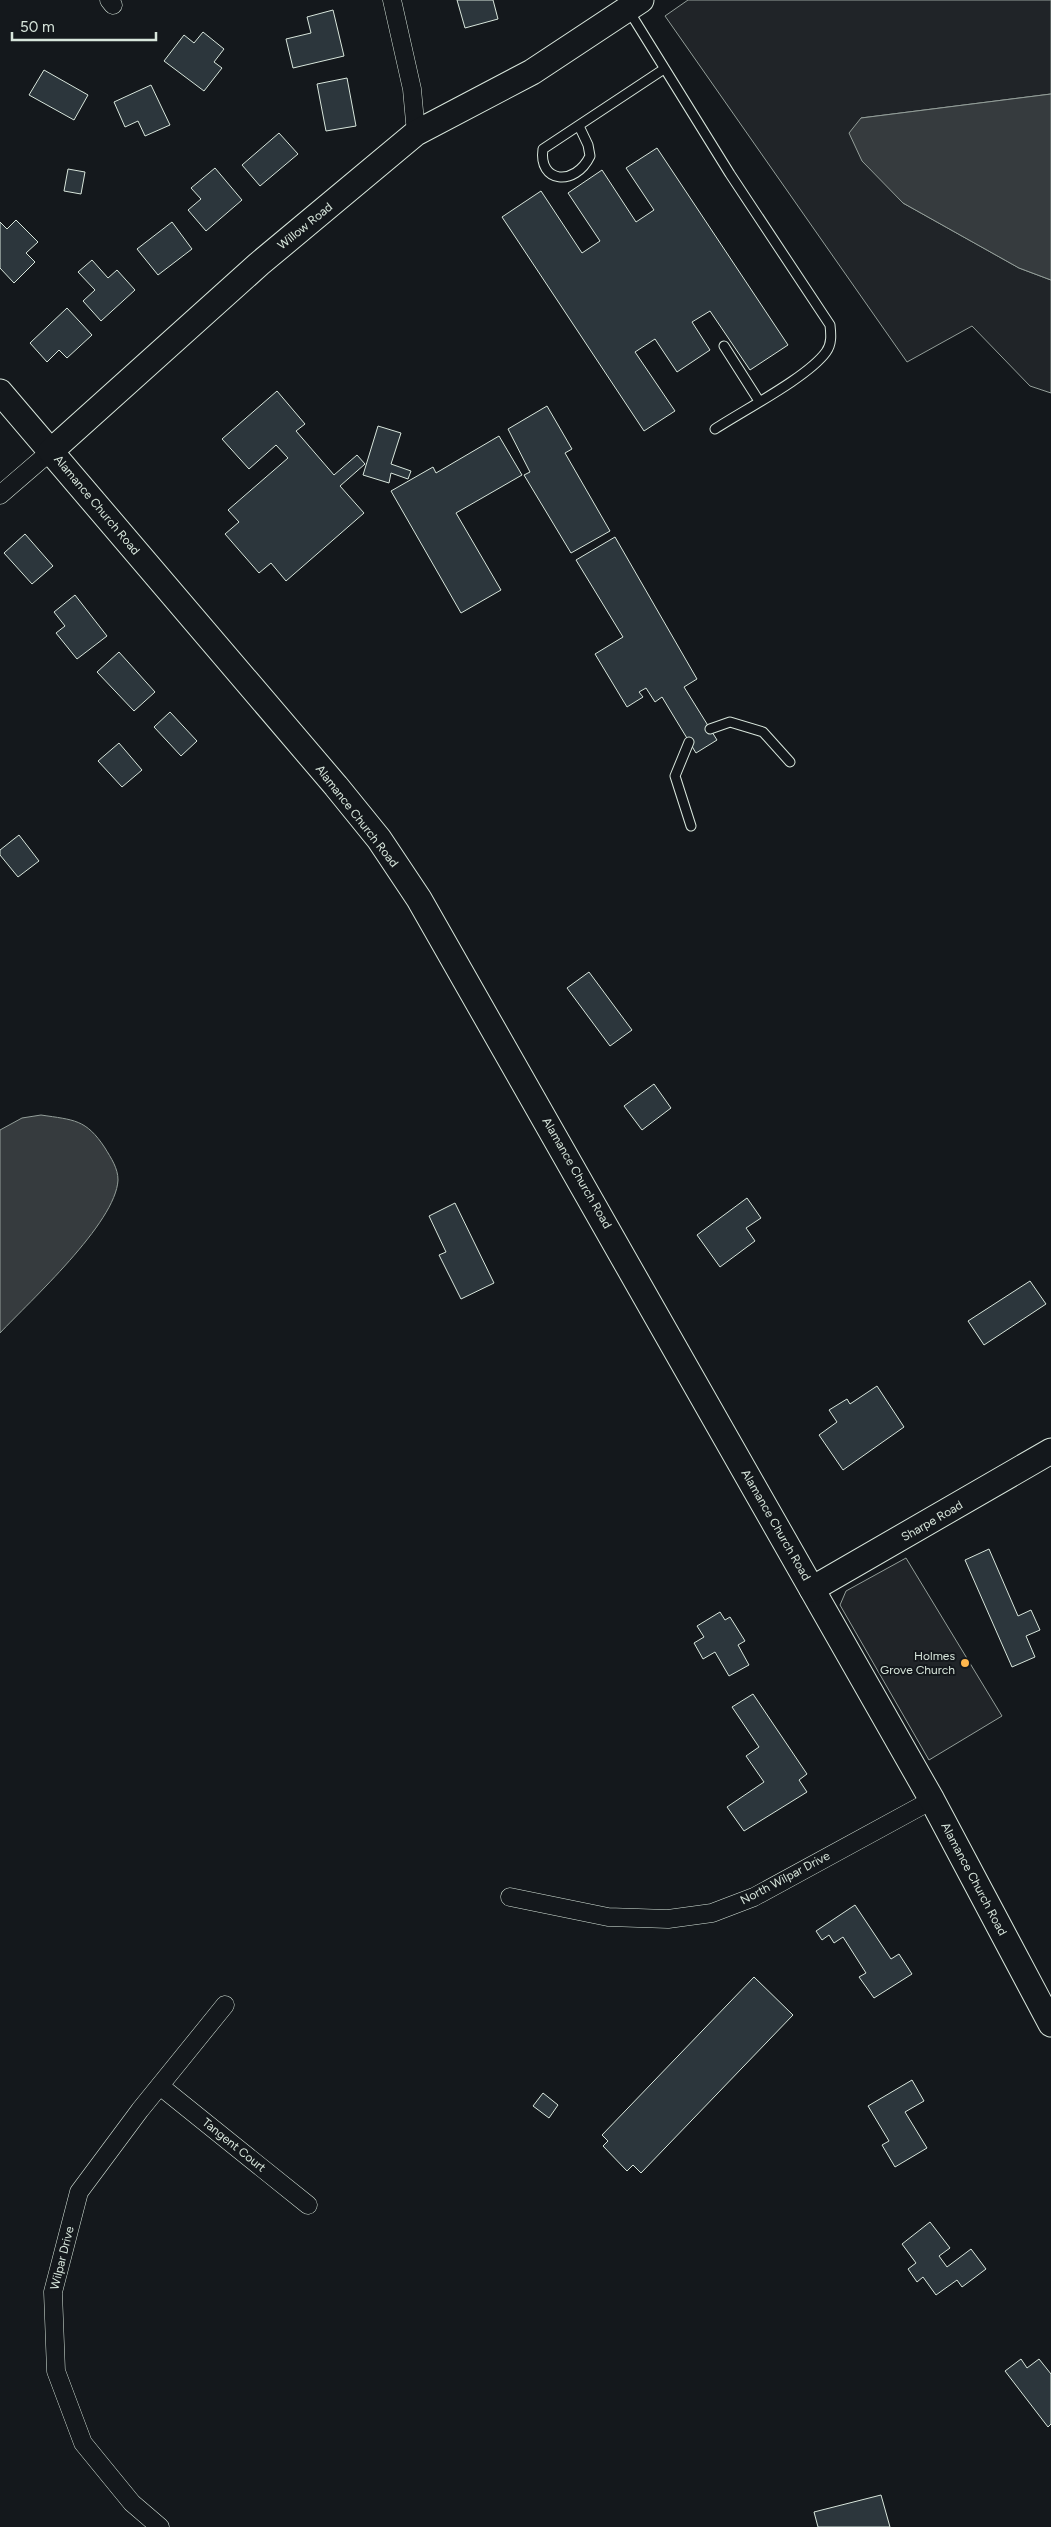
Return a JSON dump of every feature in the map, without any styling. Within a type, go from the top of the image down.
[{"type":"main road","name":"Willow Road","points":[[51,451],[259,264],[416,133],[532,72],[634,4]]},
{"type":"main road","name":"Alamance Church Road","points":[[0,392],[336,786],[379,840],[419,899],[932,1800],[1051,2024]]},
{"type":"main road","name":"Sharpe Road","points":[[812,1589],[1051,1451]]},
{"type":"street","points":[[392,0],[412,88],[416,133]]},
{"type":"street","name":"Willow Road","points":[[0,495],[51,451]]},
{"type":"street","name":"North Wilpar Drive","points":[[510,1898],[608,1918],[668,1919],[712,1913],[754,1897],[932,1800]]},
{"type":"street","name":"Wilpar Drive","points":[[160,2527],[132,2503],[83,2443],[56,2371],[53,2292],[79,2192],[225,2005]]},
{"type":"street","name":"Tangent Court","points":[[160,2086],[308,2205]]},
{"type":"lane","points":[[634,4],[664,69],[830,325],[831,336],[828,350],[811,368],[715,429]]},
{"type":"lane","points":[[579,126],[588,145],[590,156],[579,172],[567,178],[555,176],[542,158],[543,149],[664,69]]},
{"type":"lane","points":[[724,346],[759,401]]},
{"type":"lane","points":[[710,729],[730,722],[763,732],[790,762]]},
{"type":"lane","points":[[689,742],[675,776],[691,826]]},
{"type":"shaded area","points":[[688,0],[1051,0],[1051,94],[861,118],[903,203],[1019,268],[1051,280],[1051,393],[1030,386],[972,326],[907,362],[665,16]]},
{"type":"shaded area","points":[[1051,94],[1051,280],[1019,268],[903,203],[862,161],[849,133],[861,118]]},
{"type":"shaded area","points":[[41,1115],[78,1122],[92,1131],[112,1159],[117,1171],[118,1180],[114,1198],[88,1239],[70,1261],[0,1333],[0,1130],[22,1118]]},
{"type":"shaded area","points":[[906,1558],[1002,1716],[929,1760],[840,1605],[846,1591]]},
{"type":"building","points":[[457,0],[493,0],[498,19],[465,28]]},
{"type":"building","points":[[333,10],[344,56],[293,68],[286,39],[311,33],[307,17]]},
{"type":"building","points":[[203,32],[224,49],[214,62],[222,68],[204,91],[164,61],[184,35],[194,43]]},
{"type":"building","points":[[44,70],[88,95],[74,120],[29,95]]},
{"type":"building","points":[[347,78],[356,126],[326,131],[317,84]]},
{"type":"building","points":[[151,85],[170,125],[145,136],[138,121],[125,127],[114,102]]},
{"type":"building","points":[[279,133],[298,154],[260,186],[242,165]]},
{"type":"building","points":[[657,148],[788,345],[750,370],[710,311],[692,322],[710,350],[677,372],[655,339],[635,352],[675,411],[644,431],[502,217],[541,191],[582,253],[600,241],[568,193],[602,170],[636,222],[654,210],[626,168]]},
{"type":"building","points":[[215,168],[242,200],[206,231],[188,210],[201,199],[191,188]]},
{"type":"building","points":[[68,169],[85,172],[81,194],[64,191]]},
{"type":"building","points":[[16,220],[38,242],[26,253],[35,262],[14,283],[0,268],[0,222],[7,229]]},
{"type":"building","points":[[172,222],[192,249],[158,275],[137,249]]},
{"type":"building","points":[[92,260],[108,278],[117,270],[135,290],[101,321],[83,301],[95,290],[78,272]]},
{"type":"building","points":[[67,308],[92,335],[67,358],[59,350],[47,362],[30,343]]},
{"type":"building","points":[[277,391],[305,424],[296,431],[334,475],[357,455],[365,464],[340,486],[364,513],[286,581],[271,563],[259,573],[225,534],[239,522],[228,510],[288,458],[276,445],[249,469],[222,439]]},
{"type":"building","points":[[547,406],[572,449],[565,453],[610,531],[571,553],[524,475],[530,472],[508,429]]},
{"type":"building","points":[[378,426],[401,433],[391,464],[411,471],[408,479],[391,473],[389,483],[363,475]]},
{"type":"building","points":[[499,436],[522,475],[456,513],[501,590],[461,613],[391,491],[433,467],[436,473]]},
{"type":"building","points":[[25,534],[53,566],[32,584],[4,553]]},
{"type":"building","points":[[615,537],[697,679],[684,687],[717,740],[696,753],[662,697],[655,702],[646,688],[639,692],[643,697],[627,707],[595,654],[623,637],[576,560]]},
{"type":"building","points":[[75,595],[107,636],[77,659],[56,633],[65,626],[54,612]]},
{"type":"building","points":[[119,652],[155,692],[134,711],[97,672]]},
{"type":"building","points":[[170,712],[197,741],[181,756],[154,727]]},
{"type":"building","points":[[119,743],[142,770],[122,787],[98,761]]},
{"type":"building","points":[[19,835],[39,861],[18,877],[0,855],[0,850]]},
{"type":"building","points":[[589,972],[632,1030],[610,1046],[567,988]]},
{"type":"building","points":[[654,1084],[671,1108],[642,1130],[624,1106]]},
{"type":"building","points":[[747,1198],[761,1218],[746,1228],[755,1241],[720,1267],[697,1235]]},
{"type":"building","points":[[455,1203],[494,1283],[461,1299],[439,1255],[446,1252],[429,1216]]},
{"type":"building","points":[[1030,1281],[1046,1304],[984,1345],[968,1321]]},
{"type":"building","points":[[877,1386],[904,1427],[843,1470],[819,1435],[837,1422],[829,1410],[847,1399],[850,1404]]},
{"type":"building","points":[[989,1549],[1018,1616],[1031,1610],[1040,1630],[1026,1636],[1035,1657],[1012,1667],[965,1560]]},
{"type":"building","points":[[720,1612],[725,1620],[730,1617],[745,1641],[738,1645],[749,1665],[729,1676],[715,1652],[703,1659],[694,1643],[704,1637],[697,1626]]},
{"type":"building","points":[[753,1694],[807,1774],[799,1780],[807,1792],[744,1831],[727,1807],[764,1782],[746,1756],[759,1747],[732,1707]]},
{"type":"building","points":[[855,1905],[891,1959],[899,1954],[912,1974],[874,1998],[859,1977],[866,1973],[843,1937],[834,1943],[829,1935],[822,1940],[816,1931]]},
{"type":"building","points":[[754,1977],[793,2015],[641,2173],[633,2165],[627,2171],[603,2146],[608,2141],[602,2135]]},
{"type":"building","points":[[912,2080],[924,2101],[905,2112],[927,2148],[895,2167],[882,2145],[889,2141],[868,2106]]},
{"type":"building","points":[[543,2093],[558,2105],[549,2118],[533,2106]]},
{"type":"building","points":[[930,2222],[950,2248],[939,2256],[947,2267],[971,2249],[986,2269],[962,2287],[957,2280],[936,2295],[923,2277],[917,2282],[908,2269],[916,2263],[902,2244]]},
{"type":"building","points":[[1021,2359],[1027,2368],[1039,2359],[1051,2374],[1051,2424],[1048,2427],[1005,2371]]},
{"type":"building","points":[[881,2495],[890,2527],[818,2527],[814,2512]]},
{"type":"place","name":"Holmes Grove Church","points":[[965,1663]]}]
